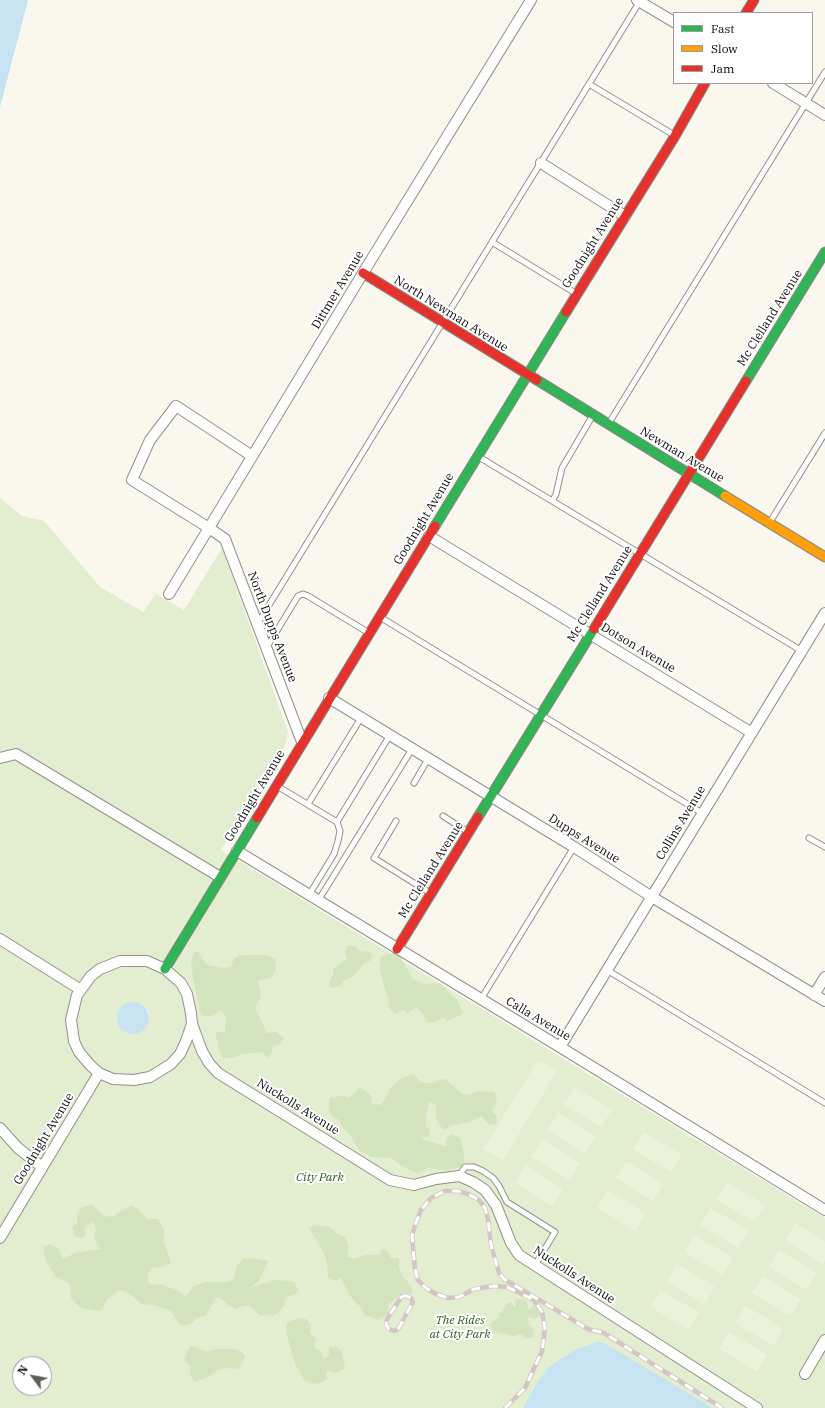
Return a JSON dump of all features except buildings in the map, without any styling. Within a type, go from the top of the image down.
[{"type":"street","name":"Dittmer Avenue","points":[[169,594],[362,273],[531,0]]},
{"type":"street","points":[[747,12],[754,0]]},
{"type":"street","points":[[639,1],[673,21]]},
{"type":"street","name":"Goodnight Avenue","points":[[165,969],[704,84]]},
{"type":"street","points":[[775,84],[825,115]]},
{"type":"street","points":[[541,163],[625,216]]},
{"type":"street","name":"Mc Clelland Avenue","points":[[397,949],[825,252]]},
{"type":"street","name":"North Newman Avenue","points":[[362,273],[527,375]]},
{"type":"street","name":"Newman Avenue","points":[[527,375],[825,557]]},
{"type":"street","name":"North Dupps Avenue","points":[[252,456],[176,406],[150,440],[132,480],[209,528],[225,540],[302,742]]},
{"type":"street","name":"Dotson Avenue","points":[[430,536],[752,733]]},
{"type":"street","name":"Collins Avenue","points":[[560,1047],[825,613]]},
{"type":"street","name":"Dupps Avenue","points":[[329,698],[574,847],[652,897],[825,1001]]},
{"type":"street","points":[[0,758],[16,754],[220,877]]},
{"type":"street","name":"Calla Avenue","points":[[237,851],[825,1210]]},
{"type":"street","points":[[0,939],[81,990]]},
{"type":"street","points":[[120,961],[147,961],[165,969],[181,983],[187,994],[192,1024],[180,1054],[171,1064],[150,1077],[134,1080],[113,1079],[99,1073],[79,1052],[74,1041],[71,1020],[77,995],[91,976],[100,969],[120,961]]},
{"type":"street","points":[[814,995],[825,977]]},
{"type":"street","name":"Nuckolls Avenue","points":[[192,1024],[202,1051],[209,1063],[218,1073],[390,1180],[414,1185],[436,1179],[459,1176],[473,1182],[485,1190],[496,1205],[511,1243],[519,1255],[757,1408]]},
{"type":"street","name":"Goodnight Avenue","points":[[0,1238],[99,1073]]},
{"type":"street","points":[[0,1128],[18,1148],[42,1168]]},
{"type":"street","points":[[805,1374],[825,1340]]},
{"type":"lane","points":[[257,624],[639,1]]},
{"type":"lane","points":[[608,424],[825,72]]},
{"type":"lane","points":[[589,84],[674,136]]},
{"type":"lane","points":[[492,242],[577,294]]},
{"type":"lane","points":[[553,500],[556,494],[562,468],[593,415]]},
{"type":"lane","points":[[769,523],[825,432]]},
{"type":"lane","points":[[478,456],[802,651]]},
{"type":"lane","points":[[266,648],[300,594],[308,596],[369,633]]},
{"type":"lane","points":[[379,617],[702,813]]},
{"type":"lane","points":[[308,804],[361,718]]},
{"type":"lane","points":[[337,822],[390,735]]},
{"type":"lane","points":[[318,901],[412,748]]},
{"type":"lane","points":[[414,783],[428,759]]},
{"type":"lane","points":[[276,785],[337,822],[340,831],[334,854],[309,895]]},
{"type":"lane","points":[[443,816],[468,832]]},
{"type":"lane","points":[[396,821],[374,858],[431,894]]},
{"type":"lane","points":[[809,838],[825,847]]},
{"type":"lane","points":[[481,999],[574,847]]},
{"type":"lane","points":[[334,854],[343,860]]},
{"type":"lane","points":[[607,970],[825,1103]]},
{"type":"lane","points":[[459,1176],[465,1167],[474,1167],[483,1171],[493,1178],[507,1202],[555,1232],[535,1265]]},
{"type":"green space","name":"City Park","points":[[0,498],[22,516],[44,521],[100,587],[143,612],[156,594],[184,610],[222,548],[288,732],[286,744],[221,850],[825,1218],[825,1408],[0,1408]],"holes":[[[132,1002],[142,1004],[149,1012],[149,1022],[117,1021],[119,1010],[127,1003]]]},
{"type":"green space","points":[[347,946],[355,946],[360,951],[369,952],[372,956],[370,961],[364,963],[354,976],[343,981],[341,986],[331,988],[329,981],[333,975],[333,969],[347,959],[345,952]]},
{"type":"green space","points":[[195,951],[199,952],[203,960],[208,965],[222,968],[231,967],[234,958],[242,955],[266,955],[275,959],[276,969],[272,977],[258,981],[261,996],[255,1008],[267,1033],[276,1032],[284,1038],[280,1045],[273,1046],[272,1053],[267,1058],[262,1052],[242,1054],[233,1058],[224,1058],[219,1051],[215,1032],[225,1032],[227,1021],[222,1010],[208,1017],[201,1015],[191,961]]},
{"type":"green space","points":[[398,953],[413,979],[424,984],[440,983],[457,1000],[463,1014],[447,1021],[444,1017],[435,1022],[428,1023],[417,1007],[407,1014],[404,1009],[396,1014],[393,1012],[389,1007],[380,971],[380,959],[385,954]]},
{"type":"green space","points":[[538,1060],[557,1071],[503,1160],[483,1149]]},
{"type":"green space","points":[[414,1074],[420,1082],[426,1083],[434,1083],[445,1079],[462,1094],[469,1095],[477,1091],[495,1092],[497,1102],[492,1112],[497,1117],[496,1125],[488,1124],[481,1116],[469,1122],[450,1126],[445,1130],[439,1125],[436,1117],[436,1105],[429,1101],[426,1126],[430,1131],[429,1137],[421,1137],[424,1140],[448,1147],[445,1142],[450,1134],[460,1138],[465,1162],[461,1167],[447,1170],[427,1168],[418,1174],[391,1158],[371,1157],[359,1150],[339,1120],[331,1115],[329,1106],[330,1098],[343,1096],[349,1098],[359,1087],[365,1090],[372,1097],[371,1104],[380,1105],[391,1087],[400,1079]]},
{"type":"green space","points":[[574,1087],[612,1110],[601,1127],[563,1104]]},
{"type":"green space","points":[[558,1113],[596,1136],[585,1154],[547,1130]]},
{"type":"green space","points":[[644,1132],[682,1155],[671,1172],[633,1149]]},
{"type":"green space","points":[[542,1139],[580,1163],[569,1180],[531,1157]]},
{"type":"green space","points":[[626,1161],[664,1184],[653,1201],[615,1178]]},
{"type":"green space","points":[[526,1165],[563,1189],[553,1206],[515,1183]]},
{"type":"green space","points":[[727,1182],[765,1205],[754,1222],[716,1199]]},
{"type":"green space","points":[[608,1190],[646,1213],[635,1231],[597,1208]]},
{"type":"green space","points":[[91,1204],[104,1216],[113,1217],[131,1206],[138,1209],[147,1219],[158,1219],[164,1230],[164,1242],[171,1263],[161,1267],[151,1268],[147,1276],[149,1284],[163,1285],[177,1290],[186,1297],[193,1287],[204,1282],[229,1282],[234,1279],[237,1265],[244,1258],[268,1261],[259,1281],[248,1289],[274,1280],[293,1281],[299,1291],[289,1296],[285,1301],[284,1306],[278,1313],[272,1316],[267,1314],[261,1316],[251,1307],[245,1305],[236,1309],[228,1305],[221,1298],[216,1297],[206,1315],[196,1318],[191,1324],[181,1326],[171,1311],[154,1305],[141,1304],[130,1294],[122,1290],[116,1292],[107,1299],[102,1310],[97,1311],[80,1308],[71,1298],[70,1284],[55,1276],[45,1259],[43,1247],[49,1244],[58,1249],[63,1259],[75,1253],[100,1249],[94,1237],[96,1230],[94,1222],[88,1225],[85,1229],[85,1236],[81,1238],[75,1237],[72,1227],[77,1223],[77,1214],[81,1208]]},
{"type":"green space","points":[[711,1208],[749,1231],[738,1248],[700,1225]]},
{"type":"green space","points":[[795,1223],[825,1242],[825,1260],[823,1264],[785,1241]]},
{"type":"green space","points":[[316,1225],[331,1228],[337,1234],[345,1237],[348,1244],[348,1257],[355,1259],[364,1255],[381,1255],[381,1250],[386,1249],[391,1258],[399,1259],[399,1267],[403,1277],[410,1284],[413,1293],[399,1296],[389,1304],[388,1314],[378,1320],[364,1315],[362,1308],[348,1293],[341,1277],[336,1281],[328,1277],[327,1262],[323,1251],[309,1228]]},
{"type":"green space","points":[[695,1235],[733,1258],[722,1275],[684,1252]]},
{"type":"green space","points":[[779,1250],[817,1273],[807,1290],[769,1267]]},
{"type":"green space","points":[[677,1263],[715,1287],[704,1304],[667,1281]]},
{"type":"green space","points":[[763,1276],[801,1299],[790,1316],[752,1293]]},
{"type":"green space","points":[[661,1290],[699,1313],[688,1330],[650,1307]]},
{"type":"green space","points":[[515,1300],[525,1300],[527,1302],[528,1309],[531,1309],[533,1305],[536,1305],[539,1308],[541,1315],[537,1318],[533,1319],[527,1317],[529,1325],[534,1329],[534,1337],[525,1339],[524,1336],[520,1334],[514,1336],[493,1332],[490,1325],[491,1323],[500,1317],[498,1314],[502,1312],[507,1303],[511,1302],[514,1307],[516,1307]]},
{"type":"green space","points":[[745,1305],[783,1329],[773,1346],[735,1323]]},
{"type":"green space","points":[[297,1318],[306,1319],[311,1324],[310,1333],[316,1339],[314,1347],[321,1351],[324,1359],[329,1355],[329,1347],[336,1346],[342,1352],[345,1368],[336,1373],[328,1370],[326,1373],[327,1379],[320,1383],[312,1384],[305,1381],[296,1366],[288,1339],[286,1324]]},
{"type":"green space","points":[[729,1332],[767,1355],[757,1372],[719,1349]]},
{"type":"green space","points":[[190,1346],[207,1352],[216,1349],[233,1349],[241,1351],[245,1357],[237,1369],[224,1368],[218,1370],[212,1375],[194,1382],[190,1374],[190,1366],[184,1360]]},
{"type":"water","points":[[0,0],[28,0],[0,107]]},
{"type":"water","points":[[130,1002],[136,1002],[145,1006],[149,1018],[145,1030],[136,1034],[130,1034],[121,1030],[117,1021],[117,1015],[121,1006]]},
{"type":"water","points":[[597,1342],[604,1343],[713,1408],[523,1408],[539,1380],[549,1367],[575,1350]]},
{"type":"railway","points":[[505,1408],[525,1388],[542,1351],[545,1328],[542,1312],[534,1300],[507,1287],[493,1286],[474,1289],[459,1297],[448,1298],[436,1294],[426,1288],[418,1280],[415,1269],[412,1236],[415,1225],[421,1210],[431,1198],[445,1191],[458,1191],[468,1194],[479,1200],[485,1208],[488,1219],[491,1245],[499,1273],[504,1279],[588,1329],[604,1333],[722,1408]]},
{"type":"railway","points":[[402,1296],[411,1298],[413,1302],[398,1329],[394,1331],[389,1329],[386,1325],[387,1319],[402,1296]]},
{"type":"traffic: fast","points":[[746,381],[825,252]]},
{"type":"traffic: fast","points":[[435,526],[566,312]]},
{"type":"traffic: fast","points":[[537,380],[725,496]]},
{"type":"traffic: fast","points":[[478,817],[594,629]]},
{"type":"traffic: fast","points":[[165,969],[257,818]]},
{"type":"traffic: slow","points":[[725,496],[825,557]]},
{"type":"traffic: jam","points":[[747,12],[754,0]]},
{"type":"traffic: jam","points":[[566,312],[675,136],[704,84]]},
{"type":"traffic: jam","points":[[363,273],[537,380]]},
{"type":"traffic: jam","points":[[594,629],[746,381]]},
{"type":"traffic: jam","points":[[257,818],[435,526]]},
{"type":"traffic: jam","points":[[397,949],[478,817]]},
{"type":"park label","name":"The Rides at City Park","points":[[460,1328]]}]
